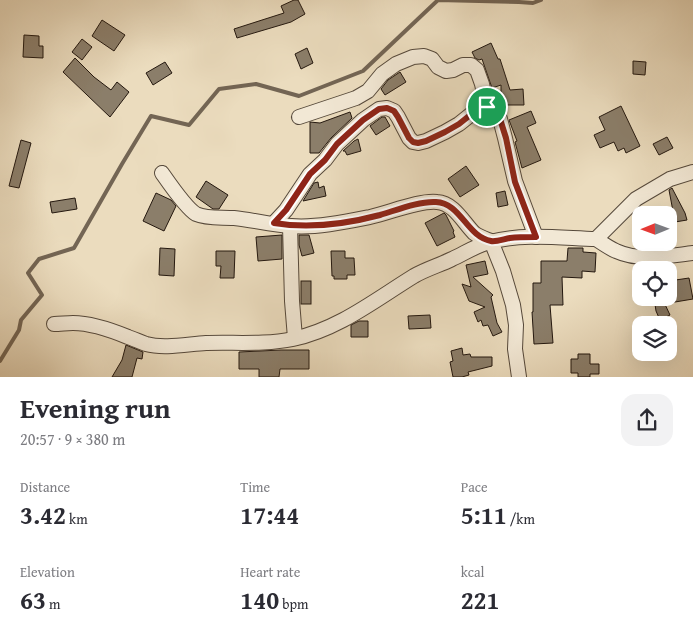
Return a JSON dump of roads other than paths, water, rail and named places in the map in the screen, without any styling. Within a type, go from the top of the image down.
[{"type":"street","points":[[299,118],[356,98],[368,91],[382,74],[396,64],[413,57],[424,56],[432,59],[438,67],[446,71],[463,65],[471,65],[477,70],[487,107]]},
{"type":"street","points":[[274,223],[286,210],[310,174],[325,160],[337,144],[363,120],[379,109],[387,108],[394,111],[409,138],[413,142],[418,143],[426,141],[459,124],[479,108],[487,107],[495,111],[500,119],[515,182],[536,237]]},
{"type":"street","points":[[596,239],[636,199],[670,179],[693,172]]},
{"type":"street","points":[[162,173],[191,211],[197,214],[290,226],[342,223],[410,206],[437,202],[444,204],[455,211],[476,235],[491,241],[503,271],[513,305],[516,324],[515,349],[518,377]]},
{"type":"street","points":[[290,226],[295,338]]},
{"type":"street","points":[[54,324],[84,324],[128,336],[147,344],[172,346],[206,343],[264,343],[295,338],[323,329],[368,306],[416,275],[491,241],[536,237],[596,239],[616,251],[633,257],[693,253]]},
{"type":"waterway","points":[[0,361],[19,330],[21,320],[42,295],[28,273],[39,259],[74,248],[151,116],[189,125],[219,89],[256,84],[299,96],[363,71],[438,0],[533,3],[541,0]]}]
